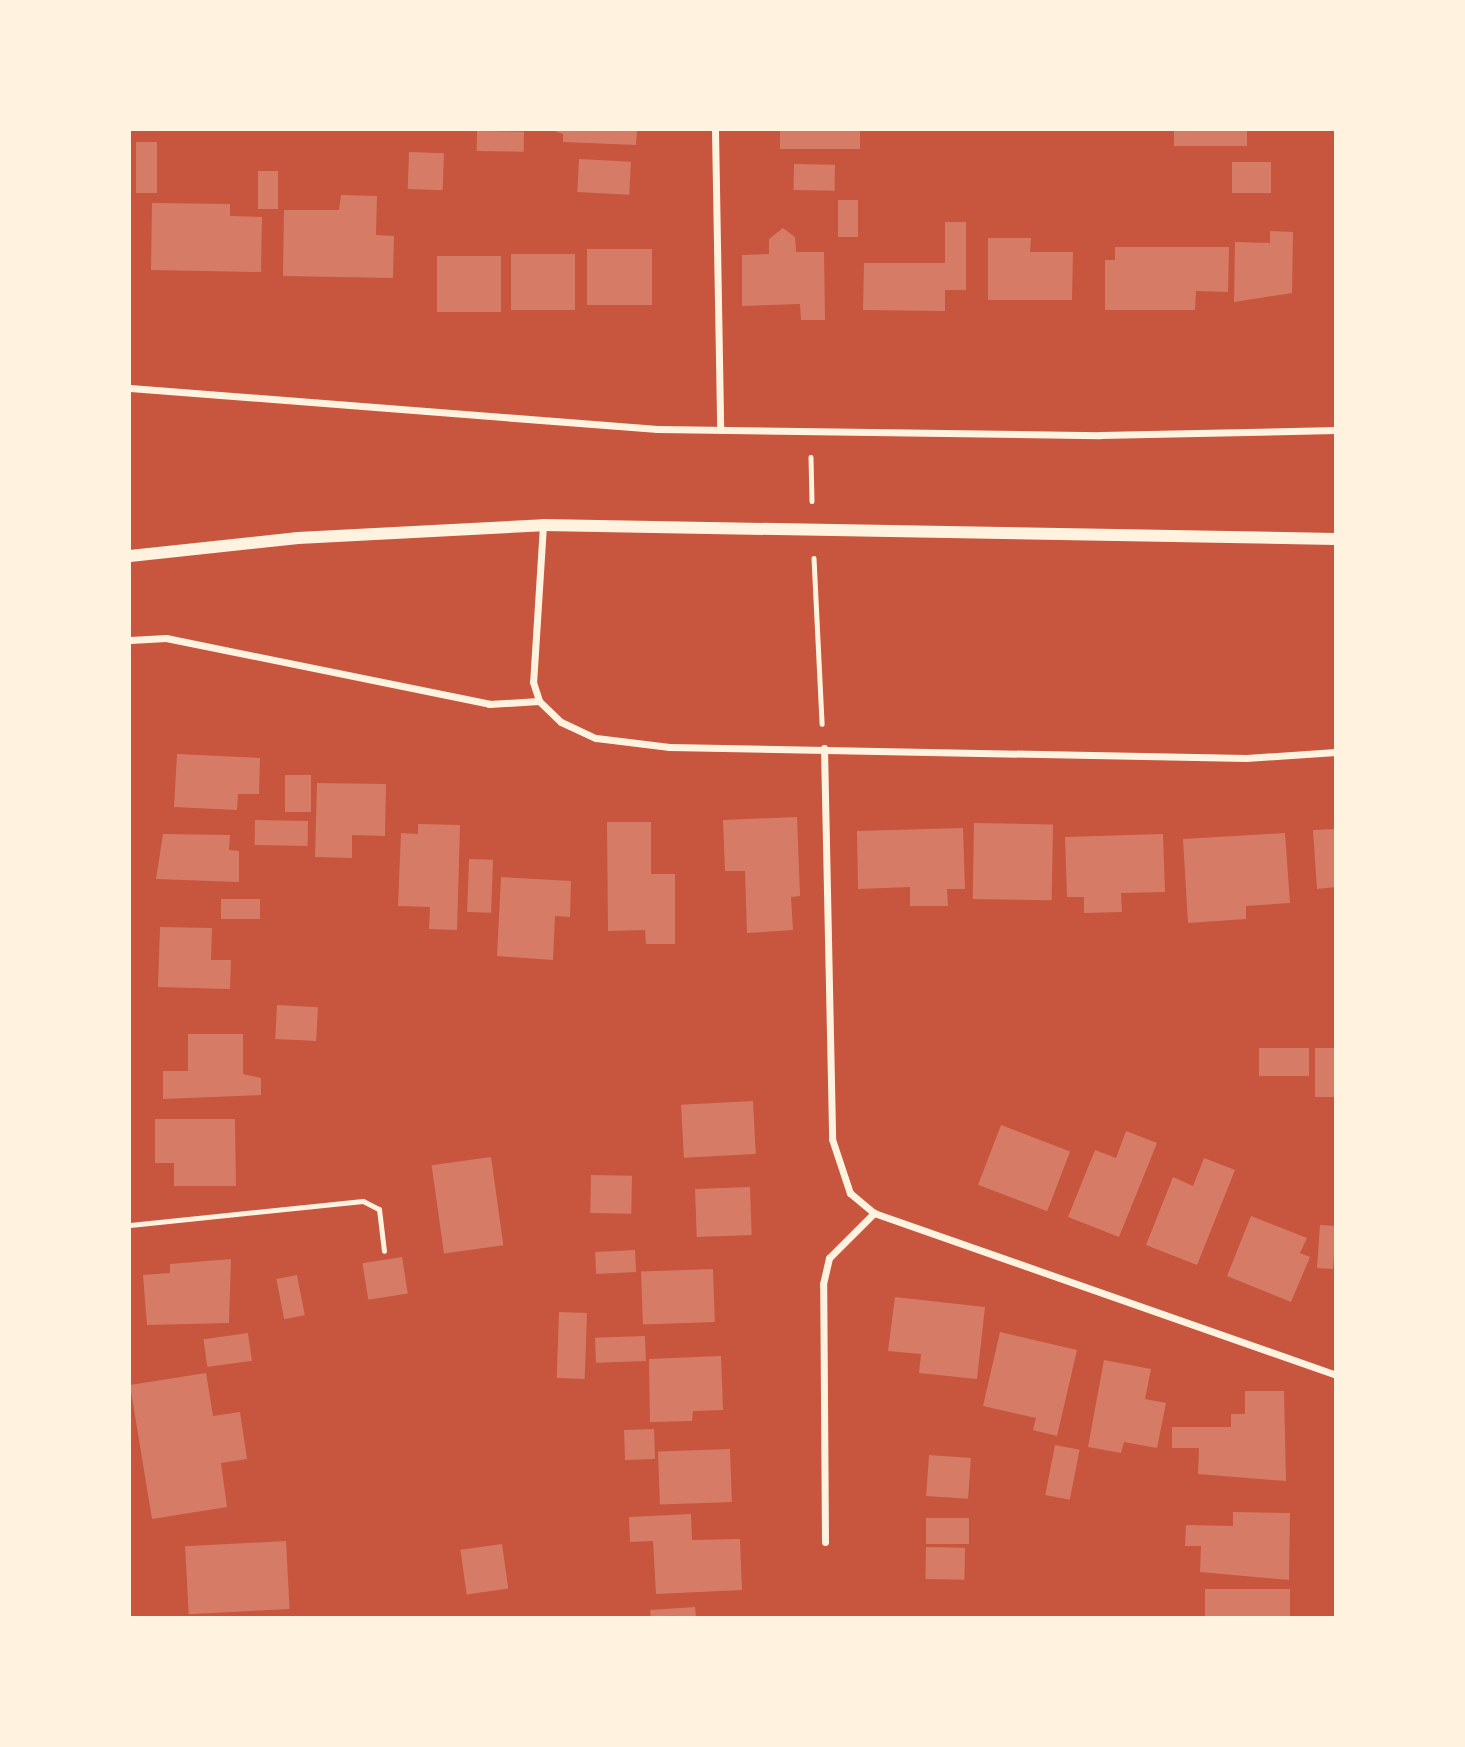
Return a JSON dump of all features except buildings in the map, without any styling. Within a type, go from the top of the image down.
[{"type":"street","points":[[715,130],[720,430]]},
{"type":"street","points":[[130,388],[588,426],[810,431],[1335,430]]},
{"type":"street","points":[[543,525],[533,682],[539,701],[561,722],[596,738],[669,747],[1246,758],[1335,752]]},
{"type":"street","points":[[130,556],[298,538],[543,525],[812,525],[1335,539]]},
{"type":"street","points":[[130,640],[166,638],[489,704],[539,701]]},
{"type":"street","points":[[824,748],[832,1139],[850,1192],[874,1213],[1335,1375]]},
{"type":"street","points":[[825,1542],[823,1284],[829,1258],[874,1213]]},
{"type":"lane","points":[[130,1225],[363,1201],[379,1209],[384,1251]]},
{"type":"path","points":[[810,431],[812,525],[824,748]]}]
